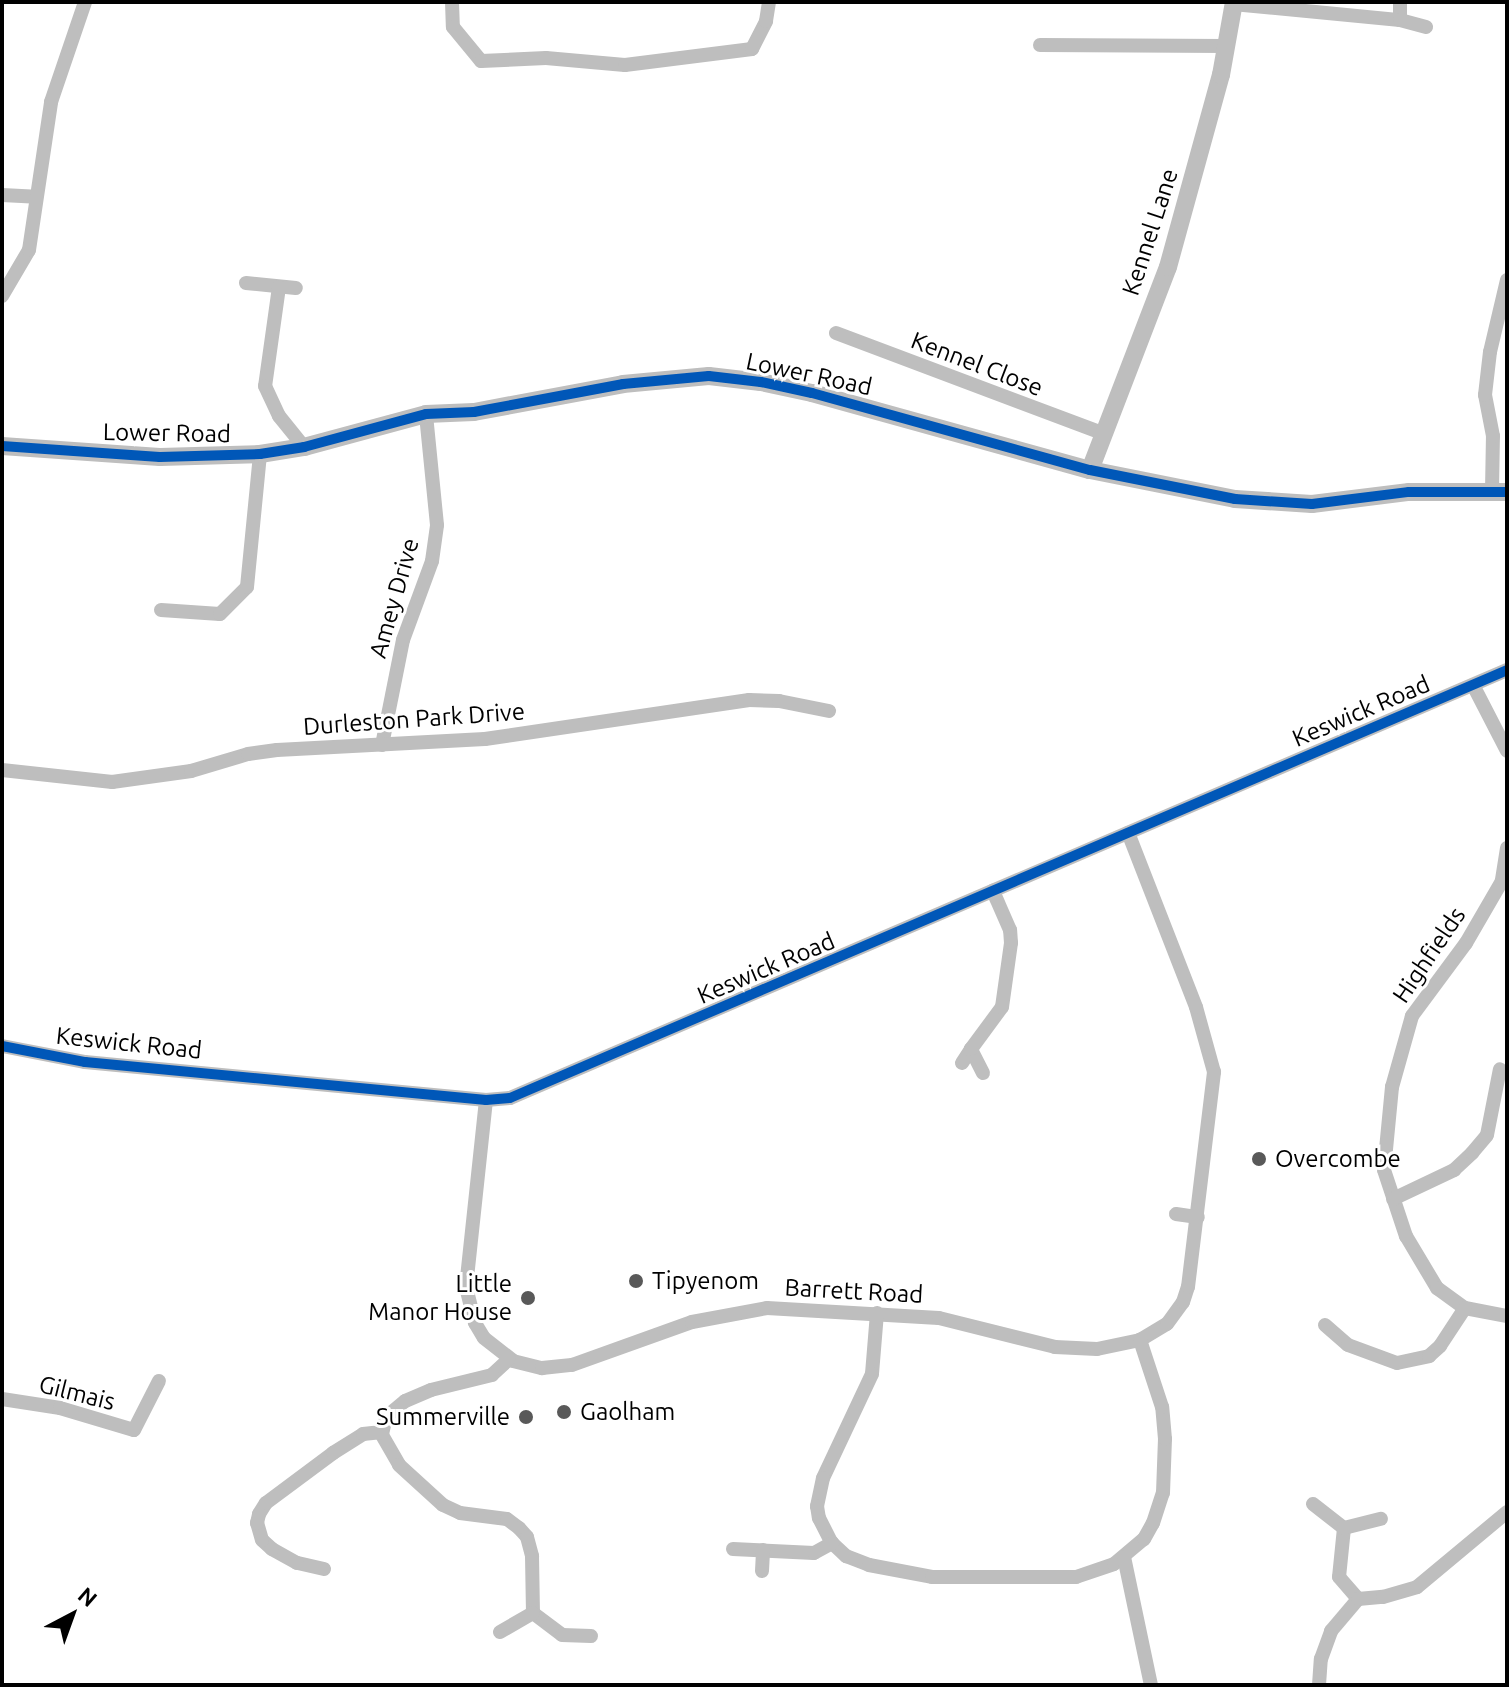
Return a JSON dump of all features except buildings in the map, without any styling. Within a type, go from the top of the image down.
[{"type":"street","points":[[2,296],[29,250],[51,102],[85,2]]},
{"type":"street","points":[[452,2],[453,27],[481,61],[546,58],[625,65],[752,49],[766,21],[769,2]]},
{"type":"street","points":[[1400,2],[1400,20]]},
{"type":"street","points":[[1234,3],[1400,20],[1426,27]]},
{"type":"street","name":"Kennel Lane","points":[[1090,470],[1168,267],[1226,46],[1234,3]]},
{"type":"street","points":[[1040,45],[1226,46]]},
{"type":"street","points":[[2,195],[36,197]]},
{"type":"street","points":[[1500,492],[1485,395],[1490,352],[1507,280]]},
{"type":"street","points":[[246,283],[296,288]]},
{"type":"street","points":[[279,287],[265,386],[279,416],[304,447]]},
{"type":"street","name":"Kennel Close","points":[[836,333],[1104,434]]},
{"type":"street","name":"Lower Road","points":[[2,446],[160,457],[260,454],[304,447],[426,414],[474,412],[658,379],[741,379],[895,414],[1090,470],[1278,504],[1312,504],[1409,492],[1500,492]]},
{"type":"street","name":"Amey Drive","points":[[382,745],[403,640],[432,561],[436,503],[426,414]]},
{"type":"street","points":[[161,610],[220,614],[247,587],[260,454]]},
{"type":"street","name":"Keswick Road","points":[[2,1046],[85,1062],[486,1100],[523,1093],[1507,670]]},
{"type":"street","points":[[1473,685],[1507,751]]},
{"type":"street","name":"Durleston Park Drive","points":[[2,770],[112,782],[191,771],[248,754],[545,732],[749,700],[779,701],[829,711]]},
{"type":"street","name":"Barrett Road","points":[[509,1359],[542,1368],[572,1365],[692,1322],[750,1310],[789,1308],[964,1322],[1055,1347],[1097,1349],[1140,1340],[1167,1324],[1183,1302],[1214,1093],[1213,1066],[1196,1007],[1128,833]]},
{"type":"street","name":"Highfields","points":[[1507,848],[1502,881],[1466,943],[1412,1016],[1392,1087],[1384,1170],[1406,1236],[1425,1273],[1437,1288],[1465,1308],[1507,1316]]},
{"type":"street","points":[[962,1063],[997,1017],[1007,981],[1010,930],[993,891]]},
{"type":"street","points":[[971,1049],[983,1073]]},
{"type":"street","points":[[1393,1199],[1454,1170],[1487,1135],[1493,1117],[1500,1069]]},
{"type":"street","points":[[486,1100],[466,1287],[475,1323],[484,1338],[509,1359],[492,1375],[431,1390],[405,1401],[386,1417],[382,1432],[399,1465],[443,1505],[460,1513],[507,1519],[519,1528],[530,1546],[533,1613]]},
{"type":"street","points":[[1176,1214],[1198,1217]]},
{"type":"street","points":[[1325,1325],[1348,1345],[1397,1363],[1429,1356],[1440,1346],[1465,1308]]},
{"type":"street","points":[[877,1313],[872,1374],[819,1490],[819,1518],[832,1543],[855,1560],[932,1577],[1076,1577],[1104,1569],[1144,1539],[1163,1493],[1166,1464],[1162,1407],[1140,1340]]},
{"type":"street","name":"Gilmais","points":[[2,1399],[60,1408],[134,1430],[159,1381]]},
{"type":"street","points":[[324,1569],[297,1563],[272,1549],[262,1540],[258,1530],[259,1514],[266,1503],[343,1447],[363,1434],[382,1432]]},
{"type":"street","points":[[1313,1504],[1344,1528]]},
{"type":"street","points":[[1319,1685],[1321,1659],[1331,1631],[1358,1599],[1383,1597],[1417,1587],[1506,1514]]},
{"type":"street","points":[[1344,1528],[1381,1519]]},
{"type":"street","points":[[1344,1528],[1339,1577],[1358,1599]]},
{"type":"street","points":[[733,1549],[814,1553],[832,1543]]},
{"type":"street","points":[[762,1571],[763,1550]]},
{"type":"street","points":[[1124,1557],[1151,1685]]},
{"type":"street","points":[[500,1632],[533,1613]]},
{"type":"street","points":[[533,1613],[562,1635],[584,1641]]},
{"type":"cycle path","points":[[2,446],[160,457],[260,454],[304,447],[426,414],[474,412],[623,384],[709,376],[761,382],[812,393],[1090,470],[1235,499],[1312,504],[1409,492],[1507,492]]},
{"type":"cycle path","points":[[2,1046],[85,1062],[486,1100],[510,1098],[1507,670]]},
{"type":"place","name":"Overcombe","points":[[1259,1159]]},
{"type":"place","name":"Tipyenom","points":[[636,1281]]},
{"type":"place","name":"Little Manor House","points":[[528,1298]]},
{"type":"place","name":"Gaolham","points":[[564,1412]]},
{"type":"place","name":"Summerville","points":[[526,1417]]}]
